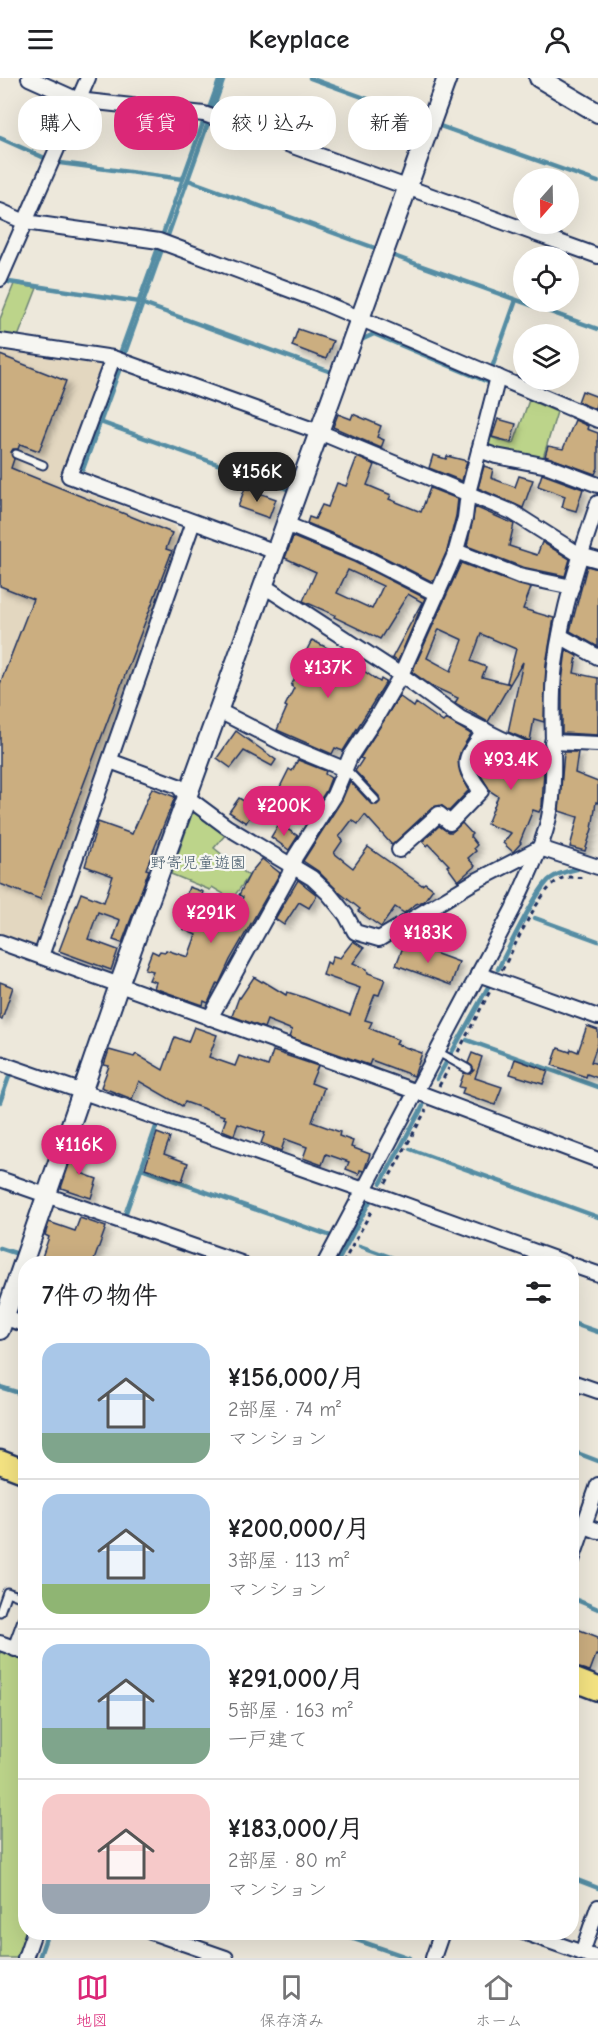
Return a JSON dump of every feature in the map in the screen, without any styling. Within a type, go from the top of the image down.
[{"type":"main road","points":[[0,1462],[18,1469]]},
{"type":"main road","points":[[579,1682],[598,1689]]},
{"type":"street","points":[[29,78],[69,96]]},
{"type":"street","points":[[80,96],[88,78]]},
{"type":"street","points":[[25,1256],[119,985],[447,78]]},
{"type":"street","points":[[538,78],[598,114]]},
{"type":"street","points":[[102,103],[204,114],[598,256]]},
{"type":"street","points":[[0,279],[56,150]]},
{"type":"street","points":[[0,211],[25,222],[159,242],[360,318],[598,420]]},
{"type":"street","points":[[0,341],[113,358],[319,432],[512,512],[580,555],[598,560]]},
{"type":"street","points":[[113,358],[69,476],[276,552]]},
{"type":"street","points":[[210,1018],[292,866],[295,856],[334,795],[345,769],[401,675],[456,551],[498,377]]},
{"type":"street","points":[[479,450],[496,456],[548,466],[598,485]]},
{"type":"street","points":[[328,1256],[417,1092],[441,1054],[478,974],[513,909],[540,848],[552,799],[555,666],[560,636],[580,555],[589,540],[598,502]]},
{"type":"street","points":[[41,956],[193,522]]},
{"type":"street","points":[[286,524],[358,554],[437,594]]},
{"type":"street","points":[[456,551],[519,576],[573,586]]},
{"type":"street","points":[[264,586],[401,675],[460,717],[552,761]]},
{"type":"street","points":[[560,636],[598,657]]},
{"type":"street","points":[[219,711],[286,745],[345,769]]},
{"type":"street","points":[[399,850],[439,814],[450,823],[481,791],[468,773],[466,765],[467,756],[485,730]]},
{"type":"street","points":[[552,742],[598,744]]},
{"type":"street","points":[[110,761],[178,786],[188,798],[227,827],[312,878],[346,915],[355,932],[380,939],[472,883],[540,848],[598,867]]},
{"type":"street","points":[[0,942],[417,1092],[598,1160]]},
{"type":"street","points":[[478,974],[598,1017]]},
{"type":"street","points":[[0,1063],[547,1256]]},
{"type":"street","points":[[0,1179],[221,1256]]},
{"type":"street","points":[[579,1267],[598,1274]]},
{"type":"street","points":[[18,1276],[2,1321],[18,1324]]},
{"type":"street","points":[[579,1384],[598,1391]]},
{"type":"street","points":[[579,1521],[598,1485]]},
{"type":"street","points":[[579,1523],[598,1531]]},
{"type":"street","points":[[0,1643],[18,1649]]},
{"type":"street","points":[[582,1953],[598,1906]]},
{"type":"street","points":[[25,1958],[31,1940]]},
{"type":"street","points":[[174,1940],[226,1958]]},
{"type":"street","points":[[433,1958],[439,1940]]},
{"type":"street","points":[[545,1940],[597,1958]]},
{"type":"lane","points":[[16,454],[43,465]]},
{"type":"lane","points":[[345,769],[375,800]]},
{"type":"lane","points":[[441,1054],[468,1069]]},
{"type":"lane","points":[[0,1612],[7,1592],[18,1596]]},
{"type":"shaded area","points":[[0,348],[104,364],[60,483],[175,526],[181,538],[38,943],[30,946],[0,936]]},
{"type":"green space","points":[[14,284],[37,288],[18,337],[0,334],[0,319]]},
{"type":"green space","points":[[529,400],[557,412],[542,461],[488,448],[490,437],[514,443]]},
{"type":"green space","name":"野寄児童遊園","points":[[198,812],[226,834],[214,848],[249,876],[232,899],[212,887],[210,890],[171,874],[192,814]]},
{"type":"green space","points":[[0,1648],[18,1654],[18,1940],[23,1940],[17,1958],[0,1958]]},
{"type":"building","points":[[298,329],[333,341],[326,359],[292,346]]},
{"type":"building","points":[[0,355],[66,381],[39,451],[20,444],[18,449],[13,449],[11,452],[14,459],[11,468],[172,533],[166,549],[172,551],[40,899],[0,884],[0,684],[33,599],[0,586]]},
{"type":"building","points":[[582,391],[598,397],[595,409],[578,402]]},
{"type":"building","points":[[338,414],[351,419],[353,414],[381,426],[377,437],[384,440],[381,448],[333,427]]},
{"type":"building","points":[[498,419],[516,424],[511,442],[492,437]]},
{"type":"building","points":[[575,420],[588,426],[587,429],[598,433],[598,468],[595,474],[545,456],[548,446],[563,449]]},
{"type":"building","points":[[433,455],[467,461],[462,481],[429,468]]},
{"type":"building","points":[[357,457],[375,465],[367,485],[391,495],[389,499],[421,512],[430,488],[458,499],[447,551],[433,582],[362,546],[307,523],[309,517],[315,519],[322,505],[328,507],[337,483],[346,486]]},
{"type":"building","points":[[484,466],[493,469],[491,478],[515,487],[519,476],[533,480],[523,508],[478,488]]},
{"type":"building","points":[[542,474],[583,489],[576,511],[562,507],[565,496],[538,486]]},
{"type":"building","points":[[245,488],[276,499],[269,518],[238,507]]},
{"type":"building","points":[[475,507],[514,524],[509,546],[537,555],[542,542],[570,559],[565,576],[522,567],[467,546]]},
{"type":"building","points":[[293,537],[354,562],[425,598],[398,661],[392,658],[422,602],[408,594],[380,639],[303,601],[316,572],[285,558]],"holes":[[[348,570],[383,586],[372,609],[337,593]]]},
{"type":"building","points":[[461,563],[531,588],[523,609],[554,618],[546,664],[544,722],[534,719],[530,741],[508,732],[523,662],[488,722],[455,703],[458,698],[432,686],[412,672]],"holes":[[[439,629],[463,640],[451,671],[427,658]],[[481,634],[516,649],[507,682],[510,684],[482,677],[486,667],[471,661]]]},
{"type":"building","points":[[587,566],[598,569],[598,647],[570,631]]},
{"type":"building","points":[[312,640],[362,666],[361,669],[380,682],[381,679],[386,682],[343,751],[335,748],[332,754],[277,730],[294,688],[291,686],[299,670],[297,669]]},
{"type":"building","points":[[566,650],[577,656],[574,673],[598,678],[598,735],[562,733],[562,682]]},
{"type":"building","points":[[399,696],[414,707],[416,703],[443,722],[446,719],[471,734],[458,760],[461,775],[469,790],[449,811],[441,805],[433,807],[392,845],[365,815],[358,824],[352,820],[339,837],[343,840],[334,853],[353,868],[368,847],[422,885],[425,883],[433,889],[424,901],[404,913],[395,907],[381,927],[358,911],[360,909],[318,871],[303,861],[342,800],[350,781],[371,804],[377,805],[380,802],[379,796],[355,771],[363,759],[360,758]]},
{"type":"building","points":[[236,731],[276,760],[272,766],[244,751],[231,768],[217,758]]},
{"type":"building","points":[[488,742],[514,754],[511,760],[544,770],[542,806],[539,812],[533,810],[521,843],[513,852],[503,843],[511,833],[487,824],[498,796],[490,791],[477,769],[476,762]]},
{"type":"building","points":[[564,752],[578,752],[575,773],[598,782],[598,803],[596,802],[592,829],[585,851],[570,847],[578,817],[559,811]]},
{"type":"building","points":[[298,760],[326,771],[325,774],[331,778],[326,791],[309,818],[274,799],[289,769],[292,771]]},
{"type":"building","points":[[152,788],[175,797],[146,869],[149,870],[122,943],[113,940],[120,920],[98,912],[88,939],[118,950],[111,970],[59,951],[81,893],[104,902],[113,876],[85,866],[98,822],[132,834]]},
{"type":"building","points":[[239,798],[255,808],[246,823],[229,812]]},
{"type":"building","points":[[462,823],[472,834],[470,836],[477,845],[474,848],[476,851],[468,858],[475,866],[458,881],[447,866],[449,865],[429,844],[427,846],[423,841],[439,826],[452,832]]},
{"type":"building","points":[[279,824],[298,836],[289,850],[271,837]]},
{"type":"building","points":[[262,859],[280,873],[230,960],[219,984],[217,983],[208,1003],[204,1001],[203,1005],[154,988],[156,982],[149,980],[153,971],[145,969],[152,951],[158,954],[166,950],[188,957],[196,935],[183,929],[191,911],[221,930],[229,917],[231,919],[243,897],[239,895],[251,872]]},
{"type":"building","points":[[298,880],[317,895],[309,908],[299,902],[284,925],[275,919]]},
{"type":"building","points":[[189,887],[203,892],[198,906],[184,901]]},
{"type":"building","points":[[353,941],[364,948],[353,963],[367,969],[368,973],[385,979],[379,995],[375,994],[365,1020],[372,1022],[369,1028],[398,1040],[396,1044],[422,1053],[414,1076],[371,1060],[369,1065],[289,1037],[292,1030],[267,1020],[264,1028],[232,1016],[239,997],[254,977],[286,995],[287,992],[303,997],[350,1015],[360,988],[323,975],[327,962],[330,964],[333,956],[340,958]]},
{"type":"building","points":[[405,942],[459,962],[451,985],[396,965]]},
{"type":"building","points":[[0,982],[13,987],[2,1019],[0,1019]]},
{"type":"building","points":[[587,1026],[598,1030],[598,1043],[591,1062],[598,1064],[598,1078],[587,1074],[586,1077],[552,1065],[558,1048],[578,1052]]},
{"type":"building","points":[[194,1027],[217,1035],[209,1057],[235,1066],[239,1056],[268,1066],[273,1051],[318,1066],[311,1083],[324,1088],[312,1122],[340,1132],[339,1136],[353,1141],[351,1147],[370,1154],[364,1171],[360,1170],[359,1174],[346,1169],[349,1162],[326,1154],[322,1165],[303,1158],[307,1147],[285,1139],[281,1151],[261,1143],[265,1133],[238,1124],[234,1135],[222,1130],[226,1119],[223,1118],[224,1116],[185,1102],[182,1106],[139,1081],[132,1099],[101,1087],[109,1066],[104,1065],[109,1050],[134,1057],[136,1054],[163,1070],[175,1037],[188,1042]]},
{"type":"building","points":[[472,1053],[482,1057],[475,1078],[502,1087],[495,1105],[462,1093],[464,1088],[459,1087],[464,1073],[470,1074],[474,1070],[468,1063]]},
{"type":"building","points":[[515,1059],[548,1071],[543,1084],[510,1074]]},
{"type":"building","points":[[157,1133],[170,1138],[164,1154],[188,1163],[182,1181],[145,1168]]},
{"type":"building","points":[[75,1147],[88,1152],[81,1173],[97,1179],[91,1198],[61,1188]]},
{"type":"building","points":[[80,1218],[106,1227],[96,1256],[42,1256],[49,1237],[45,1235],[49,1222],[75,1231]]},
{"type":"building","points":[[579,1630],[598,1637],[598,1656],[596,1655],[590,1671],[579,1668]]},
{"type":"waterway","points":[[214,96],[220,78]]},
{"type":"waterway","points":[[218,96],[224,78]]},
{"type":"waterway","points":[[310,78],[360,96]]},
{"type":"waterway","points":[[163,234],[203,123]]},
{"type":"waterway","points":[[167,238],[208,123]]},
{"type":"waterway","points":[[440,126],[598,182]]},
{"type":"waterway","points":[[0,138],[47,159]]},
{"type":"waterway","points":[[60,163],[183,179]]},
{"type":"waterway","points":[[188,180],[375,248]]},
{"type":"waterway","points":[[121,351],[157,251]]},
{"type":"waterway","points":[[125,353],[161,252]]},
{"type":"waterway","points":[[394,256],[598,329]]},
{"type":"waterway","points":[[9,282],[139,302]]},
{"type":"waterway","points":[[146,305],[331,372]]},
{"type":"waterway","points":[[493,365],[513,308]]},
{"type":"waterway","points":[[359,344],[361,340],[374,334],[488,382]]},
{"type":"waterway","points":[[83,469],[120,368]]},
{"type":"waterway","points":[[100,422],[290,490]]},
{"type":"waterway","points":[[498,969],[544,885],[556,875],[577,869]]},
{"type":"waterway","points":[[535,918],[598,941]]},
{"type":"waterway","points":[[437,1079],[488,987]]},
{"type":"waterway","points":[[467,1040],[598,1087]]},
{"type":"waterway","points":[[0,1102],[10,1074]]},
{"type":"waterway","points":[[381,1183],[423,1106]]},
{"type":"waterway","points":[[125,1215],[157,1124]]},
{"type":"waterway","points":[[410,1149],[598,1217]]},
{"type":"waterway","points":[[141,1169],[331,1236]]},
{"type":"waterway","points":[[341,1256],[370,1201]]},
{"type":"waterway","points":[[360,1246],[388,1256]]},
{"type":"waterway","points":[[0,1248],[18,1254]]},
{"type":"waterway","points":[[579,1325],[598,1332]]},
{"type":"waterway","points":[[0,1387],[18,1393]]},
{"type":"waterway","points":[[579,1454],[598,1461]]},
{"type":"waterway","points":[[579,1601],[598,1609]]},
{"type":"waterway","points":[[579,1881],[598,1888]]},
{"type":"waterway","points":[[39,1958],[45,1940]]},
{"type":"waterway","points":[[357,1940],[409,1958]]}]
